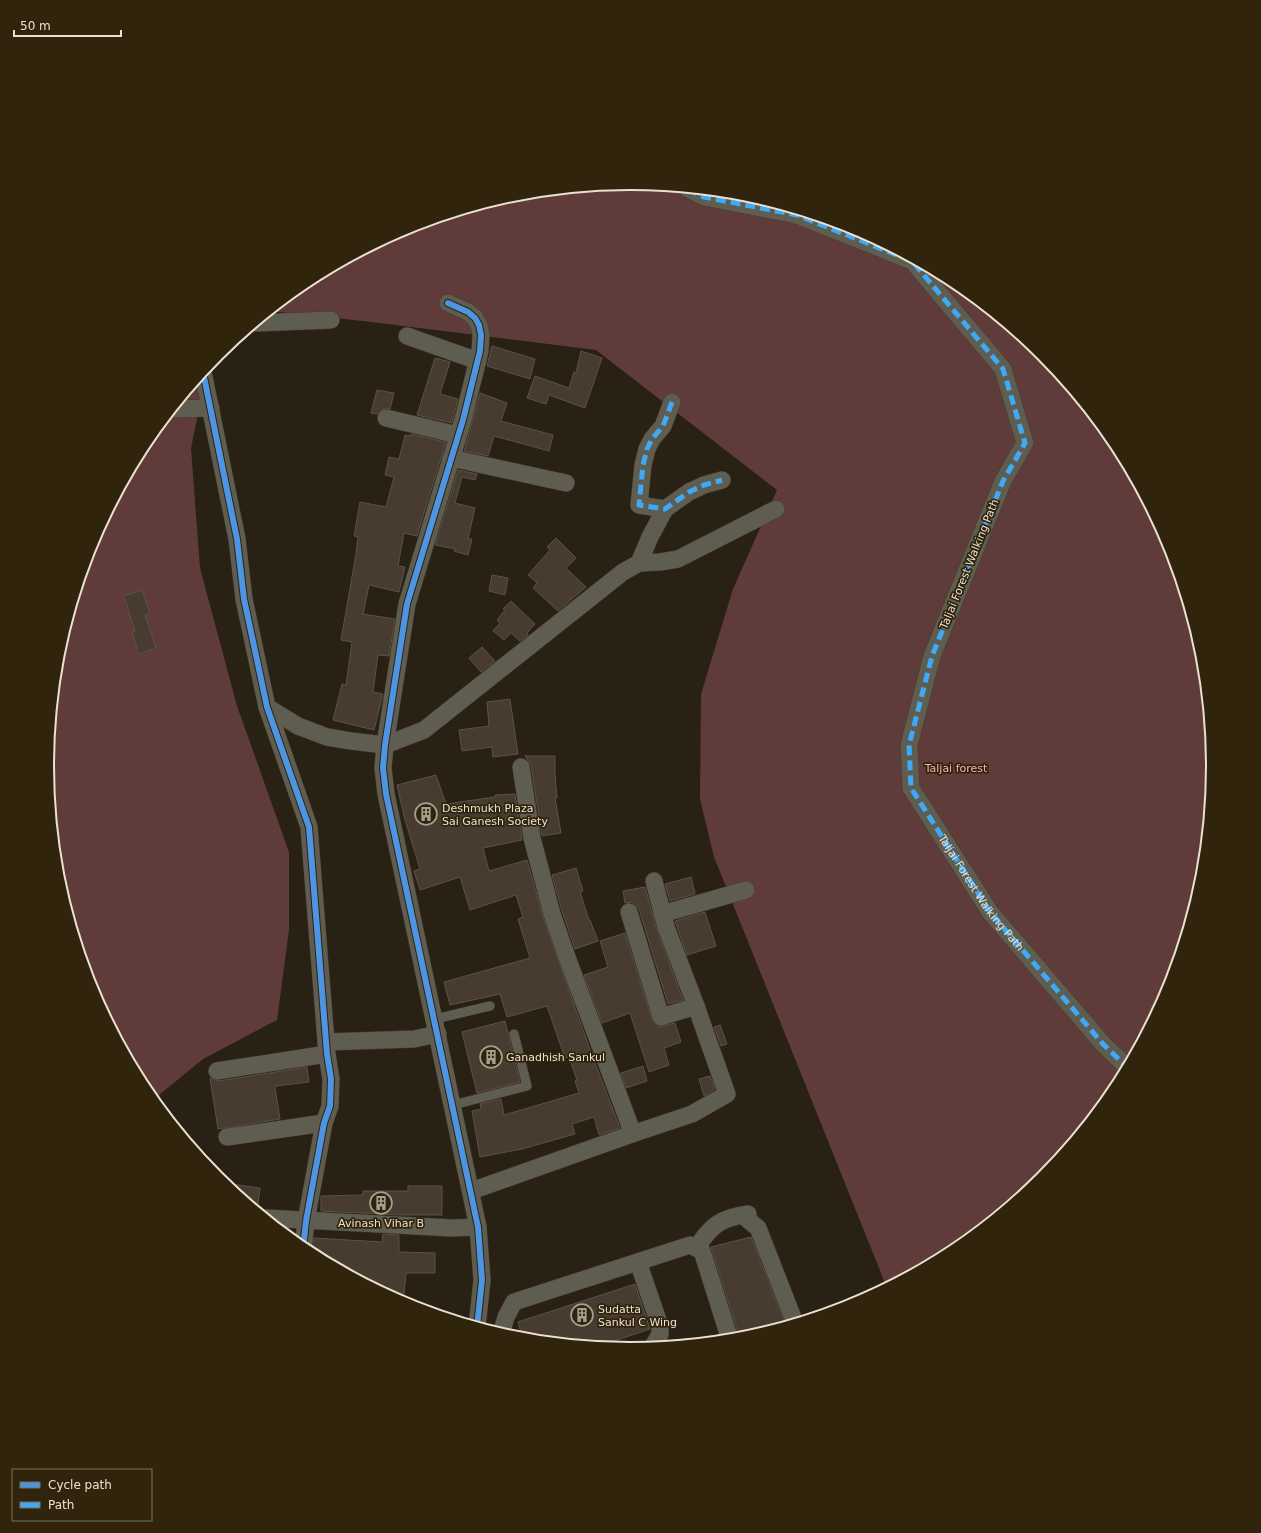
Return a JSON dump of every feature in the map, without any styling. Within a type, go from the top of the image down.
[{"type":"street","name":"Taljai Forest Walking Path","points":[[698,194],[704,197],[795,215]]},
{"type":"street","name":"Taljai Forest Walking Path","points":[[799,216],[894,254]]},
{"type":"street","name":"Taljai Forest Walking Path","points":[[915,265],[1003,369],[1025,443],[1003,481],[932,656],[909,745],[912,788],[990,912],[1103,1044],[1124,1064]]},
{"type":"street","points":[[448,303],[468,312],[475,318],[479,325],[481,335],[478,361],[458,435],[406,604],[385,745],[383,768],[386,794],[428,1032],[453,1105],[471,1191],[465,1227],[482,1280],[478,1322]]},
{"type":"street","points":[[263,323],[331,320]]},
{"type":"street","points":[[407,336],[478,361]]},
{"type":"street","points":[[204,378],[237,539],[244,599],[267,707],[309,827],[326,1048],[331,1079],[330,1106],[324,1123],[306,1221],[304,1241]]},
{"type":"street","points":[[665,510],[639,505],[643,465],[647,449],[652,439],[663,426],[672,402]]},
{"type":"street","points":[[179,409],[211,408]]},
{"type":"street","points":[[386,418],[458,435]]},
{"type":"street","points":[[451,458],[566,483]]},
{"type":"street","points":[[640,563],[650,537],[665,510],[689,492],[704,485],[722,480]]},
{"type":"street","points":[[267,707],[298,726],[327,737],[351,741],[385,745],[424,730],[623,572],[640,563],[678,559],[776,509]]},
{"type":"street","points":[[521,767],[532,838],[552,914],[632,1134]]},
{"type":"street","points":[[471,1191],[692,1114],[727,1094],[666,927],[654,881]]},
{"type":"street","points":[[662,914],[746,890]]},
{"type":"street","points":[[629,912],[661,1017],[696,1006]]},
{"type":"street","points":[[217,1071],[326,1048],[428,1032]]},
{"type":"street","points":[[226,1137],[324,1123]]},
{"type":"street","points":[[696,1248],[706,1234],[717,1224],[732,1216],[748,1214],[747,1219],[758,1228],[793,1319]]},
{"type":"street","points":[[273,1219],[465,1227]]},
{"type":"street","points":[[503,1328],[506,1317],[514,1302],[690,1245],[702,1251],[728,1334]]},
{"type":"street","points":[[638,1262],[660,1326],[660,1334],[655,1342]]},
{"type":"lane","points":[[428,1032],[490,1006]]},
{"type":"lane","points":[[453,1105],[527,1086],[514,1034]]},
{"type":"green space","name":"Taljai forest","points":[[630,190],[668,191],[743,201],[816,221],[851,234],[885,249],[919,267],[951,287],[1011,333],[1064,386],[1110,446],[1130,478],[1148,512],[1176,581],[1196,654],[1202,691],[1206,729],[1206,804],[1196,879],[1187,916],[1163,987],[1148,1021],[1130,1055],[1110,1087],[1088,1117],[1064,1147],[1011,1200],[951,1246],[919,1266],[885,1284],[714,857],[700,799],[701,694],[733,589],[777,490],[596,350],[277,312],[310,287],[342,267],[376,249],[445,221],[518,201],[593,191]]},
{"type":"green space","points":[[206,377],[191,448],[200,568],[237,706],[289,852],[289,930],[277,1020],[203,1059],[158,1096],[131,1055],[113,1021],[85,952],[65,879],[55,804],[54,766],[55,729],[65,654],[85,581],[98,546],[113,512],[131,478],[151,446],[173,416]]},
{"type":"building","points":[[492,346],[535,359],[530,379],[487,366]]},
{"type":"building","points":[[581,351],[602,358],[585,408],[549,395],[546,404],[527,398],[535,376],[569,388],[574,372],[576,373]]},
{"type":"building","points":[[435,358],[450,362],[440,394],[458,399],[452,423],[417,415]]},
{"type":"building","points":[[377,390],[394,393],[390,409],[383,409],[377,414],[371,413]]},
{"type":"building","points":[[480,393],[507,403],[501,421],[553,435],[549,451],[494,436],[488,456],[464,451]]},
{"type":"building","points":[[411,434],[446,442],[417,536],[404,533],[398,566],[405,567],[399,592],[369,585],[363,614],[395,619],[389,656],[378,655],[373,692],[383,694],[374,730],[333,720],[342,684],[346,685],[352,642],[341,640],[356,554],[358,537],[354,536],[360,502],[386,507],[394,477],[385,475],[389,457],[399,459],[405,435],[411,436]]},
{"type":"building","points":[[458,470],[477,474],[475,480],[462,477],[455,503],[475,508],[468,539],[472,539],[468,555],[454,551],[455,549],[435,545]]},
{"type":"building","points":[[556,538],[576,558],[566,568],[586,587],[558,611],[533,588],[537,583],[528,575],[550,550],[547,547]]},
{"type":"building","points":[[492,575],[508,578],[505,595],[489,591]]},
{"type":"building","points":[[142,590],[150,613],[145,615],[156,648],[139,654],[132,632],[135,631],[124,596]]},
{"type":"building","points":[[511,601],[535,624],[527,633],[528,635],[520,641],[511,633],[504,640],[493,631],[500,623],[497,620],[505,610],[503,609]]},
{"type":"building","points":[[482,647],[495,661],[481,672],[469,658]]},
{"type":"building","points":[[510,699],[518,754],[493,757],[492,747],[462,751],[459,730],[489,726],[487,702]]},
{"type":"building","points":[[525,756],[555,756],[557,798],[555,798],[561,833],[542,836],[531,765]]},
{"type":"building","points":[[436,775],[446,804],[495,797],[495,795],[515,794],[522,840],[483,848],[489,871],[527,860],[543,917],[592,1055],[620,1128],[599,1135],[594,1117],[572,1124],[575,1134],[522,1149],[480,1157],[472,1111],[481,1109],[480,1104],[501,1099],[504,1115],[579,1093],[575,1081],[577,1080],[569,1057],[565,1058],[547,1006],[507,1017],[500,994],[450,1005],[444,982],[530,958],[518,919],[523,917],[516,895],[470,910],[460,877],[420,890],[414,871],[420,869],[405,820],[397,785]]},
{"type":"building","points":[[576,868],[583,891],[580,892],[589,920],[598,941],[575,949],[552,875]]},
{"type":"building","points":[[691,877],[695,894],[670,901],[665,884]]},
{"type":"building","points":[[645,887],[657,930],[683,1000],[668,1004],[639,909],[632,902],[625,903],[623,891]]},
{"type":"building","points":[[705,912],[716,946],[687,955],[675,921]]},
{"type":"building","points":[[625,933],[652,1020],[655,1025],[659,1027],[675,1023],[681,1042],[664,1048],[669,1065],[649,1072],[630,1013],[602,1023],[584,975],[608,967],[600,941]]},
{"type":"building","name":"Ganadhish Sankul","points":[[505,1021],[520,1082],[477,1093],[462,1032]]},
{"type":"building","points":[[720,1025],[727,1044],[721,1046],[714,1027]]},
{"type":"building","points":[[643,1066],[647,1081],[626,1088],[621,1073]]},
{"type":"building","points":[[307,1067],[309,1082],[276,1086],[275,1088],[280,1119],[218,1129],[210,1078],[219,1081]]},
{"type":"building","points":[[710,1076],[715,1089],[704,1096],[699,1079]]},
{"type":"building","points":[[234,1184],[260,1188],[258,1206]]},
{"type":"building","points":[[408,1186],[442,1186],[442,1215],[399,1215],[321,1211],[321,1196],[363,1195],[363,1191],[408,1191]]},
{"type":"building","points":[[383,1234],[399,1235],[399,1252],[435,1253],[435,1273],[406,1273],[404,1296],[376,1284],[342,1266],[312,1247],[314,1238],[382,1242]]},
{"type":"building","points":[[751,1237],[784,1322],[738,1333],[711,1247]]},
{"type":"building","name":"Sudatta Sankul C Wing","points":[[635,1284],[650,1329],[610,1342],[593,1342],[521,1333],[518,1322]]},
{"type":"marked path","points":[[698,194],[704,197],[795,215]]},
{"type":"marked path","points":[[799,216],[894,254]]},
{"type":"marked path","points":[[915,265],[1003,369],[1025,443],[1003,481],[932,656],[909,745],[911,788],[990,912],[1103,1044],[1124,1064]]},
{"type":"marked path","points":[[672,402],[663,426],[652,439],[647,449],[643,465],[639,505],[665,509],[689,492],[704,485],[722,480]]},
{"type":"cycle path","points":[[448,303],[468,312],[475,318],[479,325],[481,335],[480,351],[463,420],[407,604],[385,745],[383,768],[386,794],[478,1227],[482,1280],[478,1322]]},
{"type":"cycle path","points":[[204,378],[237,539],[244,599],[267,707],[309,827],[327,1054],[331,1079],[330,1106],[324,1123],[306,1221],[304,1241]]},
{"type":"place","name":"Deshmukh Plaza Sai Ganesh Society","points":[[426,814]]},
{"type":"place","name":"Ganadhish Sankul","points":[[491,1057]]},
{"type":"place","name":"Avinash Vihar B","points":[[381,1203]]},
{"type":"place","name":"Sudatta Sankul C Wing","points":[[582,1315]]}]
